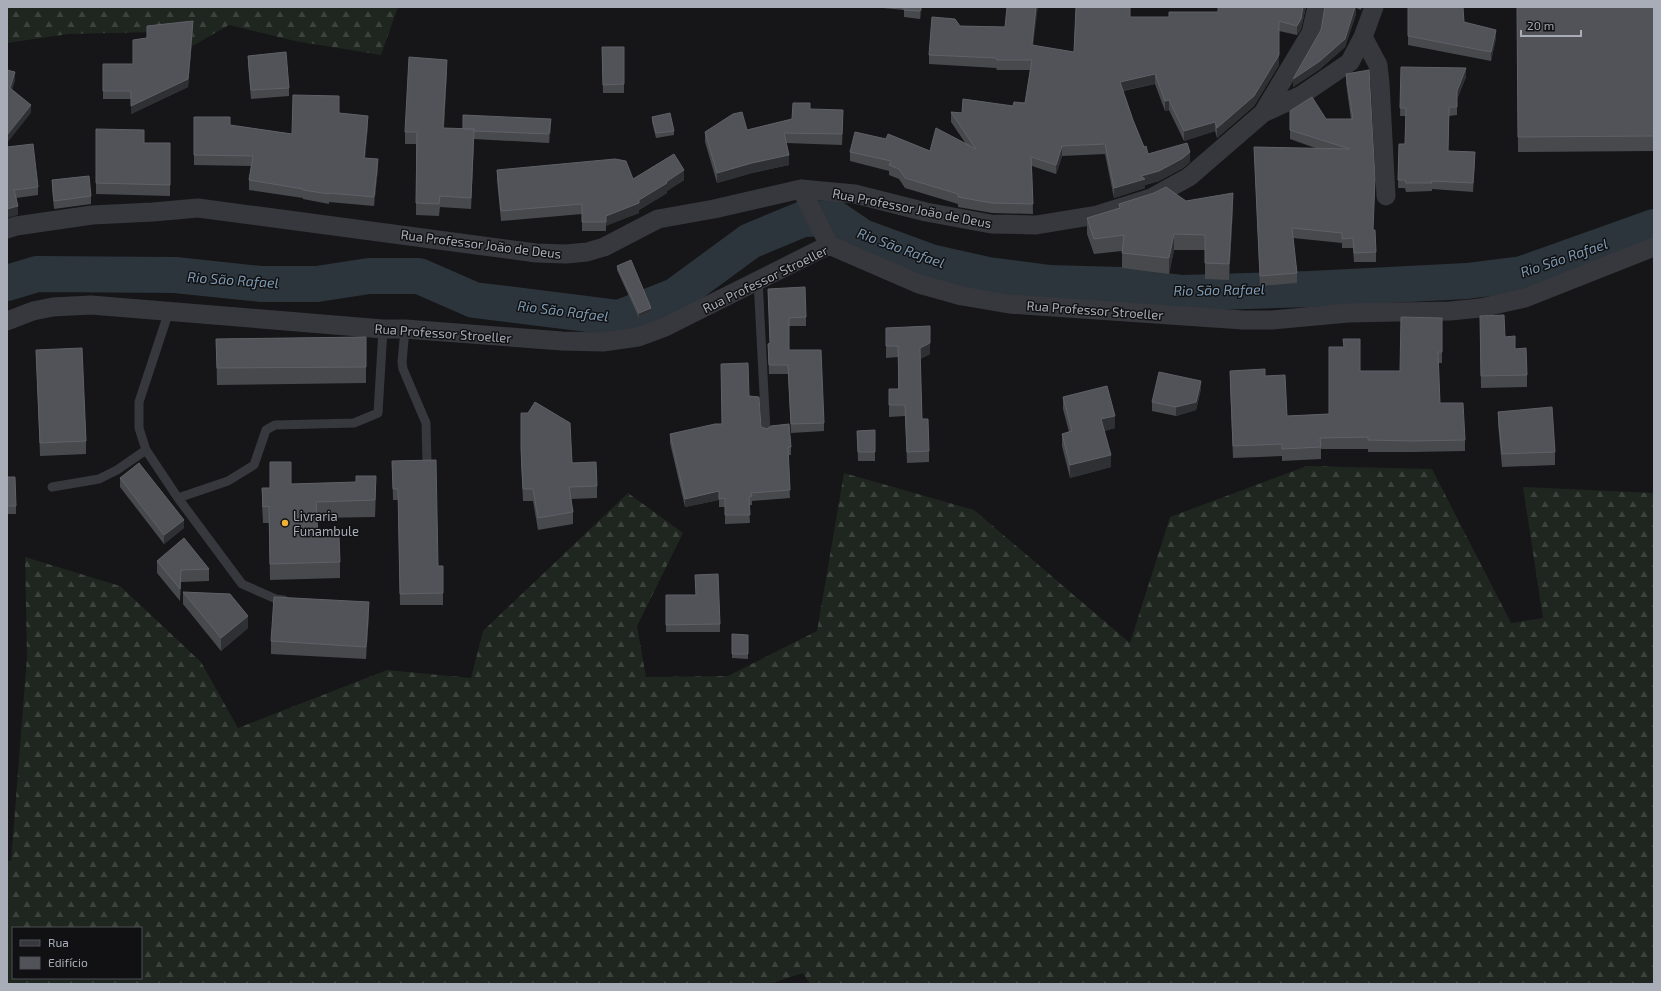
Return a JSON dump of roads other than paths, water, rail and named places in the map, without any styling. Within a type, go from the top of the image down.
[{"type":"street","points":[[1263,113],[1311,33],[1317,7]]},
{"type":"street","name":"Rua Professor João de Deus","points":[[7,229],[16,226],[92,215],[198,208],[536,253],[566,254],[587,252],[604,247],[658,219],[714,210],[801,189],[855,194],[926,212],[991,224],[1036,225],[1097,215],[1151,198],[1189,177],[1263,113],[1300,96],[1350,62],[1363,38],[1374,7]]},
{"type":"street","points":[[1363,38],[1378,65],[1386,196]]},
{"type":"street","points":[[801,189],[829,245]]},
{"type":"street","name":"Rua Professor Stroeller","points":[[7,320],[33,311],[53,307],[91,305],[383,329],[405,329],[562,341],[603,342],[638,337],[665,327],[829,245],[919,284],[962,296],[1009,304],[1243,320],[1272,320],[1348,313],[1450,312],[1480,308],[1525,298],[1654,247]]},
{"type":"lane","points":[[758,280],[766,431]]},
{"type":"lane","points":[[169,311],[139,402],[139,428],[146,450],[178,498],[242,584],[276,599],[291,600]]},
{"type":"lane","points":[[178,498],[228,481],[254,465],[266,430],[275,425],[354,423],[378,413],[383,329]]},
{"type":"lane","points":[[405,329],[402,362],[403,369],[426,423],[428,463]]},
{"type":"lane","points":[[52,487],[99,479],[117,470],[146,450]]},
{"type":"waterway","name":"Rio São Rafael","points":[[7,283],[37,274],[175,275],[261,284],[317,284],[369,276],[419,276],[474,300],[619,318],[675,296],[750,241],[803,219],[834,218],[862,237],[930,262],[988,275],[1050,283],[1122,285],[1182,293],[1310,289],[1467,281],[1522,274],[1654,227]]},
{"type":"place","name":"Livraria Funambule","points":[[285,523]]}]
